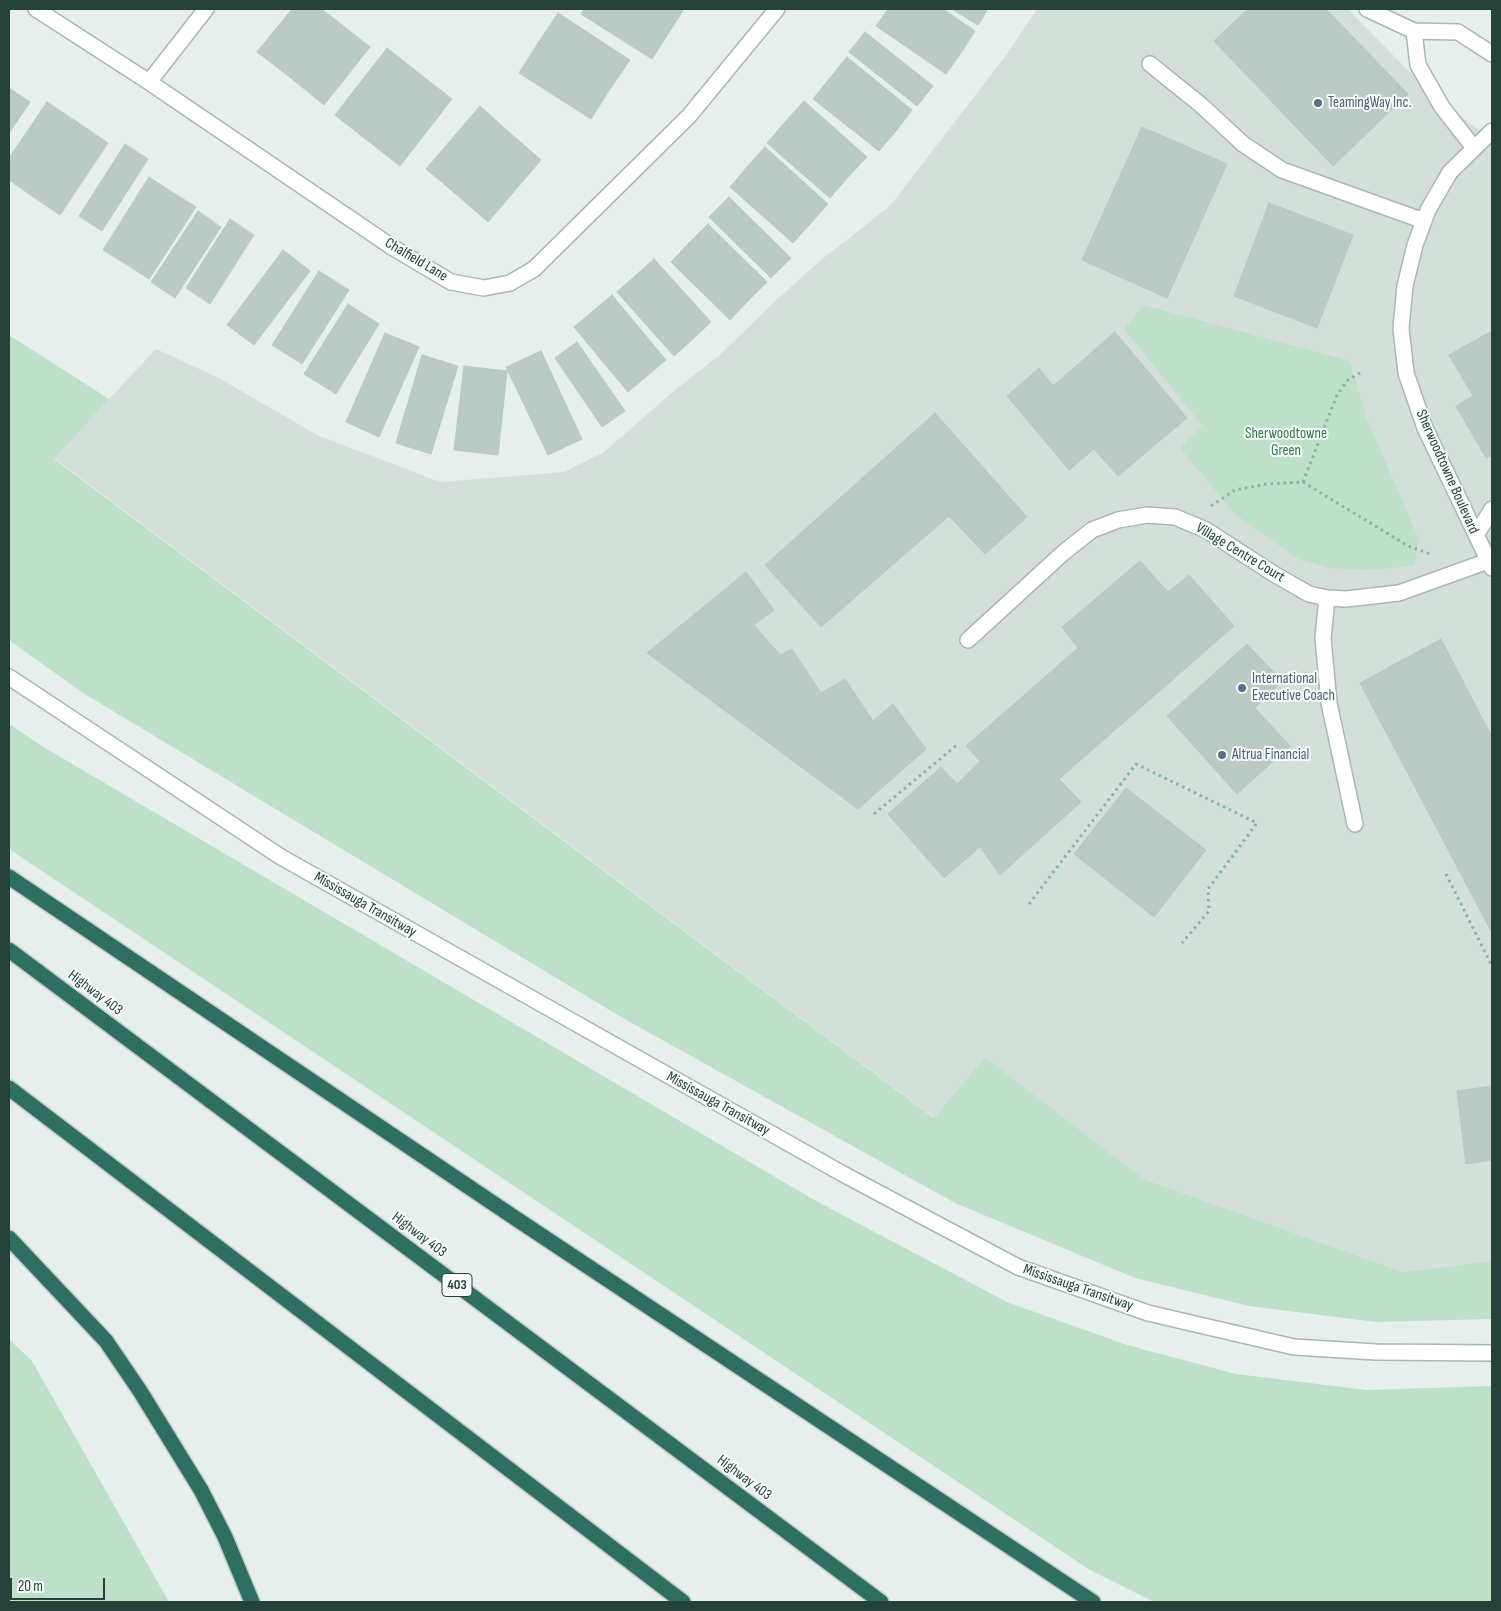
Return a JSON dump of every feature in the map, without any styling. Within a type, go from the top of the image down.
[{"type":"highway","points":[[9,877],[537,1232],[1093,1602]]},
{"type":"highway","name":"Highway 403","points":[[9,950],[881,1602]]},
{"type":"highway","points":[[9,1088],[683,1602]]},
{"type":"highway","points":[[9,1238],[106,1341],[140,1391],[201,1490],[225,1538],[252,1602]]},
{"type":"street","name":"Chalfield Lane","points":[[36,9],[149,82],[392,247],[451,282],[484,288],[510,283],[534,269],[689,116],[777,9]]},
{"type":"street","points":[[149,82],[206,9]]},
{"type":"street","points":[[1367,9],[1414,31],[1458,32],[1492,54]]},
{"type":"street","points":[[1414,31],[1418,65],[1442,108],[1474,148]]},
{"type":"street","points":[[1150,64],[1202,105],[1243,144],[1282,170],[1424,221]]},
{"type":"street","name":"Sherwoodtowne Boulevard","points":[[1490,565],[1425,428],[1406,373],[1401,328],[1405,286],[1414,245],[1428,210],[1450,172],[1492,131]]},
{"type":"street","points":[[1476,534],[1492,509]]},
{"type":"street","name":"Village Centre Court","points":[[968,640],[1063,553],[1092,530],[1118,520],[1147,515],[1175,517],[1206,530],[1309,594],[1327,598],[1346,599],[1400,593],[1490,565]]},
{"type":"street","points":[[1476,534],[1492,534]]},
{"type":"street","points":[[1327,598],[1323,638],[1329,703],[1355,824]]},
{"type":"street","name":"Mississauga Transitway","points":[[9,677],[281,857],[843,1174],[1018,1267],[1148,1313],[1294,1347],[1376,1352],[1492,1353]]},
{"type":"path","points":[[1302,482],[1337,395],[1348,380],[1362,372]]},
{"type":"path","points":[[1210,507],[1235,490],[1267,484],[1302,482],[1408,546],[1433,555]]},
{"type":"path","points":[[874,814],[958,744]]},
{"type":"path","points":[[1029,904],[1136,764],[1257,823],[1208,889],[1209,911],[1182,943]]},
{"type":"path","points":[[1446,874],[1492,966]]},
{"type":"shaded area","points":[[1037,9],[1348,9],[1437,100],[1492,139],[1492,1261],[1403,1272],[1144,1179],[986,1058],[935,1118],[54,458],[156,349],[219,378],[317,435],[440,482],[564,472],[604,452],[675,390],[720,355],[772,304],[821,260],[890,206],[1007,54]]},
{"type":"green space","name":"Sherwoodtowne Green","points":[[1144,305],[1350,361],[1366,417],[1419,539],[1414,566],[1367,570],[1329,568],[1298,559],[1236,515],[1180,448],[1202,425],[1124,329]]},
{"type":"green space","points":[[9,335],[109,399],[54,459],[934,1118],[985,1057],[1144,1179],[1403,1272],[1492,1261],[1492,1319],[1376,1322],[1249,1306],[1135,1278],[955,1203],[621,1017],[83,693],[9,640]]},
{"type":"green space","points":[[9,724],[45,748],[816,1201],[1007,1302],[1127,1345],[1236,1374],[1367,1390],[1492,1386],[1492,1602],[1154,1602],[1090,1570],[9,849]]},
{"type":"green space","points":[[9,1339],[32,1361],[169,1602],[9,1602]]},
{"type":"building","points":[[292,9],[321,9],[337,21],[291,78],[257,52]]},
{"type":"building","points":[[584,9],[643,9],[672,28],[652,59],[581,14]]},
{"type":"building","points":[[643,9],[684,9],[672,28]]},
{"type":"building","points":[[888,9],[897,9],[961,53],[946,74],[876,26]]},
{"type":"building","points":[[897,9],[943,9],[975,31],[961,53]]},
{"type":"building","points":[[952,9],[988,9],[978,25]]},
{"type":"building","points":[[1248,9],[1326,9],[1408,94],[1333,166],[1214,41]]},
{"type":"building","points":[[558,13],[630,60],[610,89],[538,43]]},
{"type":"building","points":[[337,21],[370,47],[324,105],[291,78]]},
{"type":"building","points":[[865,32],[933,86],[917,106],[849,52]]},
{"type":"building","points":[[538,43],[610,89],[591,119],[519,73]]},
{"type":"building","points":[[387,48],[420,74],[368,141],[335,115]]},
{"type":"building","points":[[847,57],[912,110],[896,131],[830,78]]},
{"type":"building","points":[[420,74],[452,99],[400,166],[368,141]]},
{"type":"building","points":[[830,78],[896,131],[879,151],[813,99]]},
{"type":"building","points":[[9,88],[30,102],[9,133]]},
{"type":"building","points":[[804,101],[867,157],[848,177],[785,122]]},
{"type":"building","points":[[47,102],[77,122],[29,194],[9,180],[9,158]]},
{"type":"building","points":[[480,106],[510,133],[457,195],[426,169]]},
{"type":"building","points":[[77,122],[108,143],[60,215],[29,194]]},
{"type":"building","points":[[785,122],[848,177],[830,198],[767,143]]},
{"type":"building","points":[[1142,127],[1227,164],[1167,298],[1082,260]]},
{"type":"building","points":[[510,133],[541,160],[488,222],[457,195]]},
{"type":"building","points":[[125,144],[148,159],[102,231],[79,216]]},
{"type":"building","points":[[765,147],[828,204],[810,224],[747,167]]},
{"type":"building","points":[[747,167],[810,224],[793,243],[730,187]]},
{"type":"building","points":[[149,177],[172,192],[126,264],[103,250]]},
{"type":"building","points":[[172,192],[196,207],[149,279],[126,264]]},
{"type":"building","points":[[729,197],[791,258],[771,278],[709,217]]},
{"type":"building","points":[[1269,203],[1353,235],[1317,328],[1234,296]]},
{"type":"building","points":[[198,211],[221,227],[175,298],[151,282]]},
{"type":"building","points":[[230,219],[254,235],[210,304],[186,288]]},
{"type":"building","points":[[708,224],[767,282],[748,301],[689,243]]},
{"type":"building","points":[[689,243],[748,301],[730,320],[671,262]]},
{"type":"building","points":[[283,250],[310,271],[254,345],[227,325]]},
{"type":"building","points":[[654,259],[711,322],[693,339],[636,275]]},
{"type":"building","points":[[319,271],[349,290],[302,364],[272,345]]},
{"type":"building","points":[[636,275],[693,339],[674,356],[617,292]]},
{"type":"building","points":[[612,295],[666,360],[647,376],[593,311]]},
{"type":"building","points":[[348,304],[379,324],[336,394],[304,374]]},
{"type":"building","points":[[593,311],[647,376],[628,392],[574,327]]},
{"type":"building","points":[[1492,331],[1492,455],[1486,458],[1456,406],[1473,396],[1449,355]]},
{"type":"building","points":[[1115,332],[1187,418],[1118,476],[1094,449],[1069,470],[1007,396],[1039,368],[1053,386]]},
{"type":"building","points":[[385,333],[419,347],[379,437],[346,422]]},
{"type":"building","points":[[577,342],[625,411],[602,427],[555,358]]},
{"type":"building","points":[[541,351],[582,439],[548,455],[506,367]]},
{"type":"building","points":[[422,355],[458,366],[431,454],[396,443]]},
{"type":"building","points":[[464,366],[507,371],[498,455],[454,450]]},
{"type":"building","points":[[935,413],[1027,517],[985,554],[949,516],[821,627],[765,565]]},
{"type":"building","points":[[1140,561],[1168,592],[1189,575],[1234,626],[1059,779],[1081,802],[1000,875],[980,847],[944,878],[888,814],[941,767],[957,784],[980,761],[966,746],[1078,648],[1062,627]]},
{"type":"building","points":[[746,572],[774,610],[754,625],[780,655],[792,649],[821,693],[845,679],[873,721],[893,704],[926,749],[858,809],[647,653]]},
{"type":"building","points":[[1441,639],[1492,737],[1492,933],[1360,683]]},
{"type":"building","points":[[1247,644],[1282,681],[1255,708],[1290,746],[1237,794],[1167,716]]},
{"type":"building","points":[[1126,788],[1206,850],[1154,917],[1074,854]]},
{"type":"building","points":[[1492,1086],[1492,1160],[1466,1164],[1457,1091]]},
{"type":"place","name":"TeamingWay Inc.","points":[[1318,103]]},
{"type":"place","name":"International Executive Coach","points":[[1242,688]]},
{"type":"place","name":"Altrua Financial","points":[[1222,755]]}]
